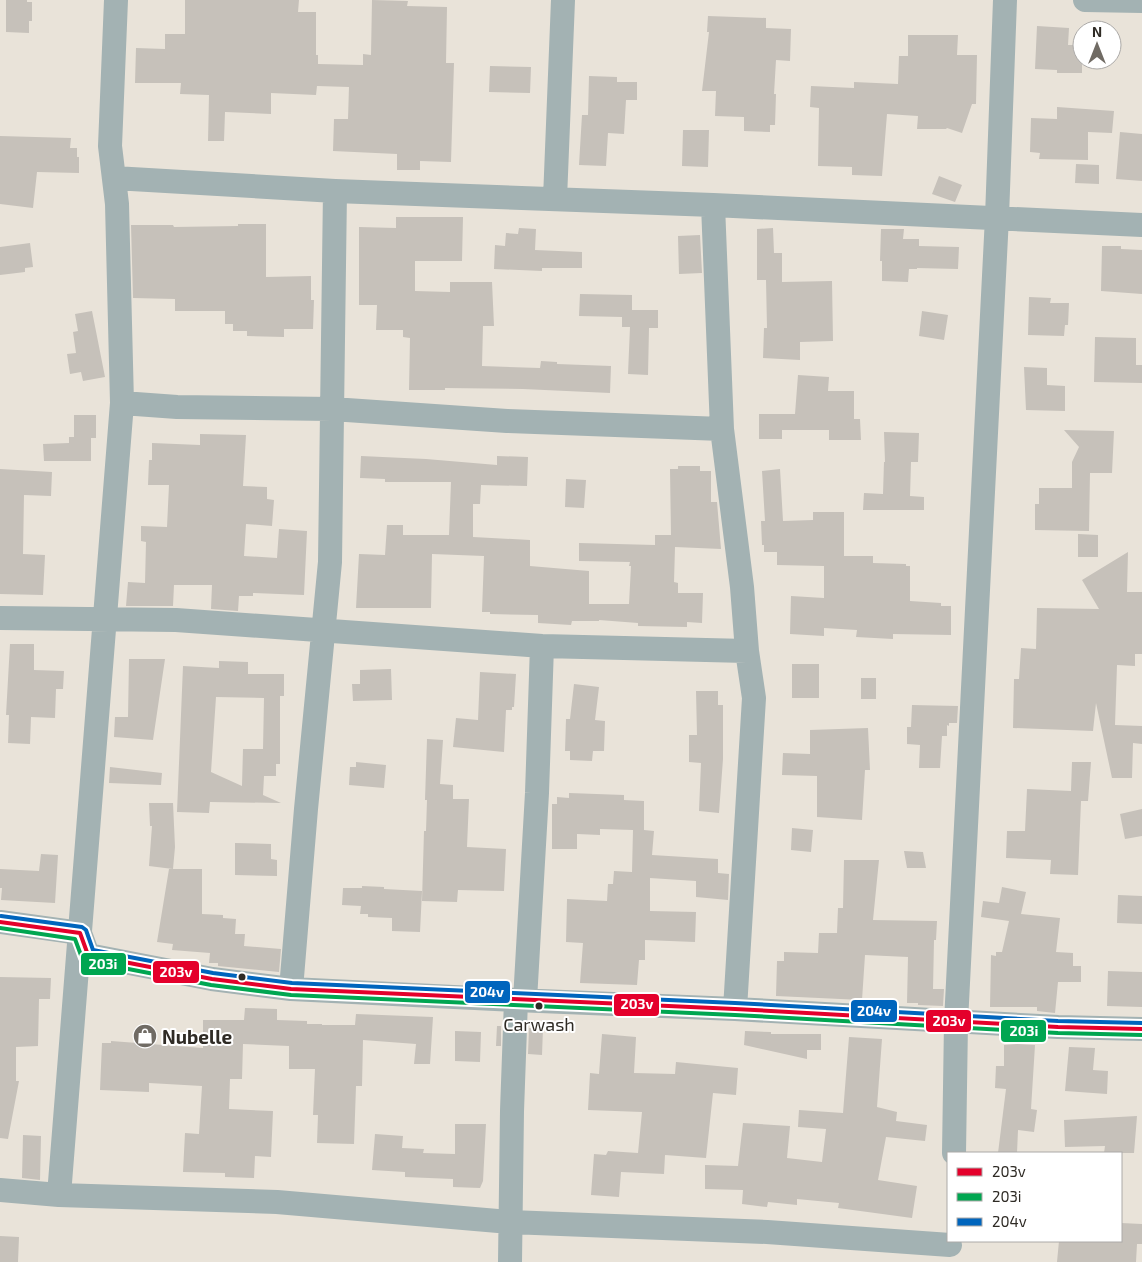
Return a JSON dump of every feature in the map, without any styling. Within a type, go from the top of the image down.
[{"type":"street","points":[[59,1195],[122,403],[117,204],[110,146],[116,0]]},
{"type":"street","points":[[555,199],[563,0]]},
{"type":"street","points":[[954,1152],[956,1022],[997,217],[1006,0]]},
{"type":"street","points":[[1085,0],[1142,1]]},
{"type":"street","points":[[114,178],[335,191],[713,204],[1142,225]]},
{"type":"street","points":[[291,989],[330,562],[335,191]]},
{"type":"street","points":[[713,204],[722,428],[742,587],[747,652],[754,698],[735,1009]]},
{"type":"street","points":[[122,403],[177,407],[332,409],[507,421],[722,428]]},
{"type":"street","points":[[0,618],[176,620],[542,646],[747,652]]},
{"type":"street","points":[[510,1262],[510,1222],[521,1000],[536,793],[542,646]]},
{"type":"street","points":[[0,922],[80,934]]},
{"type":"street","points":[[80,934],[88,955],[212,979],[291,989],[735,1009],[956,1022],[1142,1029]]},
{"type":"street","points":[[0,1190],[59,1195],[276,1202],[510,1222],[767,1232],[950,1249]]},
{"type":"building","points":[[6,0],[27,0],[27,2],[32,2],[32,21],[29,21],[29,33],[6,32]]},
{"type":"building","points":[[185,0],[299,0],[298,12],[316,12],[316,55],[318,55],[318,64],[363,65],[363,54],[371,55],[372,0],[408,1],[407,6],[447,7],[446,63],[454,63],[451,162],[420,161],[420,170],[397,170],[397,154],[333,151],[334,119],[348,119],[349,87],[317,86],[316,95],[271,93],[271,114],[225,112],[224,141],[208,141],[209,95],[180,94],[181,83],[135,83],[136,48],[165,49],[165,34],[185,34]]},
{"type":"building","points":[[708,16],[766,18],[766,28],[791,29],[790,61],[776,60],[775,125],[770,125],[770,132],[744,131],[744,117],[715,116],[716,91],[702,91],[709,32],[707,32]]},
{"type":"building","points":[[1037,26],[1069,28],[1068,45],[1072,45],[1072,70],[1082,70],[1082,73],[1057,73],[1057,70],[1035,69]]},
{"type":"building","points":[[908,35],[958,35],[957,55],[977,55],[976,104],[972,104],[962,133],[947,128],[917,129],[918,116],[887,114],[882,176],[852,175],[852,167],[818,166],[819,108],[810,107],[811,86],[854,88],[854,82],[898,84],[899,56],[908,56]]},
{"type":"building","points":[[490,66],[531,67],[530,93],[489,92]]},
{"type":"building","points":[[589,76],[617,77],[617,82],[637,82],[637,100],[626,100],[624,134],[608,133],[606,166],[579,165],[582,115],[588,115]]},
{"type":"building","points":[[1057,107],[1114,111],[1112,133],[1088,132],[1088,160],[1039,159],[1040,153],[1030,152],[1031,118],[1057,119]]},
{"type":"building","points":[[683,130],[709,130],[708,167],[682,166]]},
{"type":"building","points":[[1120,132],[1142,134],[1142,181],[1116,179]]},
{"type":"building","points":[[0,136],[71,138],[70,148],[77,148],[79,173],[37,172],[33,208],[0,204]]},
{"type":"building","points":[[1076,164],[1099,165],[1099,184],[1075,183]]},
{"type":"building","points":[[939,176],[962,185],[955,202],[932,194]]},
{"type":"building","points":[[396,217],[463,217],[462,261],[415,261],[415,291],[450,292],[450,282],[492,282],[494,326],[483,326],[482,366],[540,368],[541,361],[557,362],[557,364],[611,366],[610,393],[523,389],[445,388],[445,390],[409,390],[410,338],[403,337],[403,330],[376,330],[377,305],[359,305],[359,227],[396,228]]},
{"type":"building","points":[[238,224],[266,224],[266,277],[311,276],[311,300],[314,300],[313,329],[284,329],[284,337],[247,336],[247,331],[233,331],[233,324],[225,324],[225,311],[175,311],[175,299],[133,298],[131,225],[173,225],[174,227],[238,226]]},
{"type":"building","points":[[519,228],[536,229],[535,250],[582,252],[582,268],[542,268],[542,271],[494,269],[495,245],[505,246],[506,233],[518,234]]},
{"type":"building","points":[[773,228],[774,253],[782,253],[782,282],[832,281],[833,341],[800,342],[800,360],[763,358],[764,328],[767,328],[766,280],[757,280],[757,229]]},
{"type":"building","points":[[881,229],[904,229],[903,239],[919,239],[919,246],[959,247],[958,269],[909,269],[908,282],[882,281],[882,261],[880,261]]},
{"type":"building","points":[[700,235],[702,273],[679,274],[678,236]]},
{"type":"building","points":[[30,243],[33,267],[25,268],[25,272],[0,275],[0,247]]},
{"type":"building","points":[[1102,246],[1121,246],[1121,249],[1142,250],[1142,294],[1101,291]]},
{"type":"building","points":[[580,294],[632,295],[632,310],[658,310],[658,328],[649,328],[648,375],[628,374],[630,327],[622,327],[622,317],[579,316]]},
{"type":"building","points":[[1029,297],[1051,298],[1050,303],[1069,303],[1068,325],[1065,325],[1064,336],[1028,335]]},
{"type":"building","points":[[92,311],[105,377],[83,381],[81,372],[70,374],[67,354],[76,353],[73,332],[78,331],[75,314]]},
{"type":"building","points":[[922,311],[948,315],[944,340],[919,336]]},
{"type":"building","points":[[1095,337],[1136,338],[1136,365],[1142,365],[1142,383],[1094,382]]},
{"type":"building","points":[[1024,367],[1047,368],[1047,385],[1065,386],[1065,411],[1026,410]]},
{"type":"building","points":[[798,375],[829,377],[828,391],[854,391],[854,419],[860,419],[861,440],[829,440],[829,430],[782,430],[782,439],[759,439],[759,414],[795,414]]},
{"type":"building","points":[[74,415],[96,415],[96,438],[91,438],[91,461],[44,461],[43,444],[69,443],[69,437],[74,437]]},
{"type":"building","points":[[1064,430],[1114,431],[1112,473],[1090,473],[1089,531],[1035,530],[1035,504],[1039,504],[1039,488],[1072,488],[1072,462],[1079,447]]},
{"type":"building","points":[[884,432],[919,433],[918,462],[911,462],[910,496],[924,497],[924,510],[863,510],[864,493],[883,494]]},
{"type":"building","points":[[200,434],[246,435],[243,486],[267,487],[267,499],[274,500],[272,526],[246,524],[244,556],[277,558],[279,529],[307,531],[304,595],[253,593],[253,596],[239,596],[238,611],[211,609],[212,585],[174,585],[173,606],[126,606],[128,582],[145,583],[146,542],[141,541],[141,526],[167,527],[169,485],[148,485],[149,460],[152,460],[152,443],[200,445]]},
{"type":"building","points":[[361,456],[497,465],[497,456],[528,457],[527,486],[481,485],[480,504],[473,504],[473,537],[530,540],[530,566],[589,571],[589,604],[629,604],[631,566],[629,566],[630,562],[579,561],[579,543],[655,545],[655,535],[671,535],[670,469],[678,469],[678,466],[700,466],[700,471],[711,471],[711,502],[717,502],[721,549],[675,547],[674,582],[678,583],[678,593],[703,593],[702,623],[687,622],[687,627],[638,626],[638,623],[599,620],[572,621],[571,625],[538,623],[538,615],[490,614],[490,612],[482,612],[484,556],[432,554],[431,608],[356,608],[359,554],[385,555],[387,525],[403,525],[403,535],[449,535],[451,482],[385,482],[385,479],[360,478]]},
{"type":"building","points":[[0,469],[52,472],[51,496],[24,495],[23,554],[45,555],[43,595],[0,594]]},
{"type":"building","points":[[780,469],[783,521],[813,520],[813,512],[844,512],[844,556],[873,556],[873,563],[906,564],[906,566],[910,566],[910,601],[941,603],[941,606],[951,606],[951,635],[893,634],[893,639],[856,637],[857,630],[824,628],[824,636],[790,634],[791,596],[824,598],[824,566],[777,565],[777,552],[764,552],[761,521],[765,521],[762,471]]},
{"type":"building","points":[[566,479],[586,480],[584,508],[565,507]]},
{"type":"building","points":[[1078,534],[1098,535],[1098,557],[1078,557]]},
{"type":"building","points":[[1128,552],[1127,592],[1142,592],[1142,654],[1135,654],[1135,666],[1117,665],[1115,725],[1142,726],[1142,744],[1133,743],[1132,778],[1112,778],[1096,703],[1093,731],[1013,728],[1014,679],[1019,679],[1021,648],[1036,649],[1037,608],[1099,609],[1082,580]]},
{"type":"building","points":[[10,644],[34,644],[34,670],[64,671],[63,689],[56,689],[55,718],[31,717],[30,744],[8,743],[9,715],[6,715]]},
{"type":"building","points":[[129,659],[165,659],[153,740],[114,737],[115,717],[128,717]]},
{"type":"building","points":[[219,661],[248,662],[248,674],[284,674],[284,696],[280,696],[280,764],[276,764],[276,776],[264,776],[263,795],[281,803],[210,802],[209,813],[177,812],[183,666],[219,668]],"holes":[[[216,697],[264,698],[263,749],[243,749],[242,786],[211,772]]]},
{"type":"building","points":[[792,664],[819,664],[819,698],[792,698]]},
{"type":"building","points":[[391,669],[392,700],[353,701],[352,684],[360,684],[360,670]]},
{"type":"building","points":[[480,672],[516,674],[514,707],[512,707],[512,710],[506,710],[504,752],[453,747],[456,718],[478,720]]},
{"type":"building","points":[[861,678],[876,678],[876,699],[861,699]]},
{"type":"building","points":[[574,684],[599,687],[595,720],[605,721],[604,751],[593,751],[592,761],[570,760],[570,751],[565,751],[566,719],[570,719]]},
{"type":"building","points":[[696,691],[718,691],[718,705],[723,705],[723,759],[719,813],[699,811],[701,763],[689,762],[689,735],[697,735]]},
{"type":"building","points":[[912,705],[958,706],[957,723],[949,723],[949,726],[947,725],[947,736],[942,736],[940,768],[919,768],[920,745],[907,744],[907,727],[911,727]]},
{"type":"building","points":[[868,728],[870,770],[865,770],[862,820],[817,817],[817,776],[782,775],[783,753],[810,754],[810,730]]},
{"type":"building","points":[[427,739],[443,740],[440,784],[453,785],[453,799],[469,799],[467,847],[506,849],[504,891],[458,890],[457,902],[422,901],[427,800],[425,800]]},
{"type":"building","points":[[356,762],[386,765],[384,788],[349,785],[350,767],[356,767]]},
{"type":"building","points":[[1072,762],[1091,762],[1088,801],[1081,801],[1078,875],[1050,874],[1051,860],[1006,858],[1007,831],[1025,831],[1027,789],[1071,791]]},
{"type":"building","points":[[110,767],[162,773],[161,785],[109,783]]},
{"type":"building","points":[[569,793],[624,795],[624,800],[644,801],[644,830],[654,831],[652,855],[718,859],[718,873],[729,874],[728,900],[696,897],[696,881],[650,878],[650,911],[696,912],[695,942],[645,940],[645,960],[639,960],[637,985],[580,983],[583,943],[566,942],[567,899],[607,901],[608,884],[613,884],[614,871],[632,872],[633,830],[600,829],[600,835],[577,834],[577,849],[552,849],[552,804],[557,804],[557,797],[569,798]]},
{"type":"building","points":[[149,803],[173,803],[175,847],[173,869],[149,866],[152,826],[150,826]]},
{"type":"building","points":[[1142,809],[1142,836],[1125,839],[1120,814]]},
{"type":"building","points":[[792,828],[813,830],[811,852],[791,850]]},
{"type":"building","points":[[235,843],[271,844],[271,859],[277,860],[277,876],[235,875]]},
{"type":"building","points":[[904,851],[923,852],[926,868],[907,868]]},
{"type":"building","points":[[41,854],[58,855],[55,903],[1,900],[0,869],[39,871]]},
{"type":"building","points":[[844,860],[879,860],[873,920],[937,921],[936,940],[934,940],[933,989],[944,989],[943,1006],[907,1003],[908,957],[865,955],[862,1000],[776,996],[777,961],[784,961],[784,952],[818,953],[819,933],[837,933],[838,908],[843,908]]},
{"type":"building","points":[[169,869],[202,869],[202,914],[223,915],[223,918],[236,919],[235,934],[245,934],[244,946],[281,949],[279,972],[218,966],[218,963],[209,963],[210,953],[172,950],[173,944],[157,942]]},
{"type":"building","points":[[362,886],[422,891],[420,932],[392,931],[392,918],[368,917],[368,914],[360,914],[361,906],[342,905],[343,888],[362,888]]},
{"type":"building","points":[[1002,887],[1026,892],[1021,914],[1060,918],[1056,952],[1073,953],[1073,966],[1081,966],[1081,982],[1058,982],[1055,1013],[1037,1011],[1037,1007],[990,1007],[991,955],[996,956],[996,952],[1002,952],[1009,921],[981,917],[983,901],[999,903]]},
{"type":"building","points":[[1118,895],[1142,896],[1142,924],[1117,923]]},
{"type":"building","points":[[1108,971],[1142,972],[1142,1007],[1107,1006]]},
{"type":"building","points":[[0,977],[51,978],[50,999],[39,999],[38,1046],[16,1047],[16,1081],[19,1081],[8,1139],[0,1138]]},
{"type":"building","points":[[245,1008],[277,1009],[277,1020],[307,1021],[307,1024],[322,1025],[355,1025],[356,1014],[433,1017],[430,1064],[414,1064],[416,1044],[363,1040],[362,1086],[356,1086],[354,1144],[317,1143],[318,1115],[313,1115],[315,1069],[289,1069],[289,1046],[243,1044],[242,1079],[230,1079],[229,1109],[273,1111],[271,1157],[255,1156],[254,1178],[225,1177],[225,1173],[183,1172],[185,1133],[199,1134],[202,1086],[149,1083],[149,1092],[100,1090],[102,1043],[111,1043],[111,1041],[203,1048],[203,1020],[244,1020]]},
{"type":"building","points":[[497,1026],[501,1026],[501,1046],[496,1046]]},
{"type":"building","points":[[529,1028],[543,1028],[542,1055],[528,1054]]},
{"type":"building","points":[[455,1031],[481,1032],[480,1062],[455,1061]]},
{"type":"building","points":[[745,1031],[771,1032],[771,1034],[821,1034],[821,1050],[807,1050],[807,1059],[744,1045]]},
{"type":"building","points":[[602,1034],[636,1037],[634,1073],[675,1074],[676,1062],[738,1068],[736,1095],[713,1093],[706,1158],[665,1155],[664,1174],[621,1172],[619,1197],[591,1195],[594,1154],[606,1155],[608,1151],[638,1153],[642,1112],[588,1110],[590,1073],[599,1074]]},
{"type":"building","points":[[849,1037],[882,1039],[877,1107],[897,1112],[896,1121],[927,1125],[925,1141],[886,1137],[878,1180],[917,1186],[912,1218],[838,1208],[839,1203],[797,1199],[797,1205],[768,1202],[767,1207],[742,1204],[743,1190],[705,1189],[705,1165],[738,1166],[743,1123],[790,1126],[787,1158],[822,1162],[826,1129],[798,1127],[799,1110],[843,1113]]},
{"type":"building","points":[[1004,1045],[1035,1045],[1031,1109],[1037,1110],[1034,1132],[1018,1130],[1017,1152],[998,1152],[1006,1089],[995,1088],[996,1066],[1004,1066]]},
{"type":"building","points":[[1069,1047],[1095,1048],[1093,1070],[1108,1071],[1107,1094],[1065,1091]]},
{"type":"building","points":[[1137,1116],[1134,1153],[1104,1152],[1105,1146],[1065,1147],[1064,1120]]},
{"type":"building","points":[[455,1124],[486,1124],[483,1181],[480,1188],[453,1187],[453,1179],[405,1177],[405,1172],[372,1170],[375,1134],[403,1136],[402,1148],[424,1149],[423,1153],[455,1154]]},
{"type":"building","points":[[23,1135],[41,1136],[40,1180],[22,1178]]},
{"type":"building","points":[[1122,1223],[1142,1224],[1142,1244],[1137,1244],[1136,1262],[1057,1262],[1059,1242],[1122,1242]]},
{"type":"building","points":[[0,1236],[19,1237],[18,1262],[0,1262]]},
{"type":"transit line","name":"204v","points":[[1,916],[82,927],[86,930],[93,950],[213,973],[292,983],[735,1003],[1058,1021],[1142,1023]]},
{"type":"transit line","name":"203v","points":[[0,922],[80,933],[88,955],[212,979],[291,989],[735,1009],[1058,1027],[1142,1029]]},
{"type":"transit line","name":"203i","points":[[0,928],[75,939],[82,958],[87,961],[211,985],[291,995],[735,1015],[1058,1033],[1142,1035]]},
{"type":"place","name":"Carwash","points":[[539,1006]]},
{"type":"place","name":"Nubelle","points":[[145,1036]]}]
